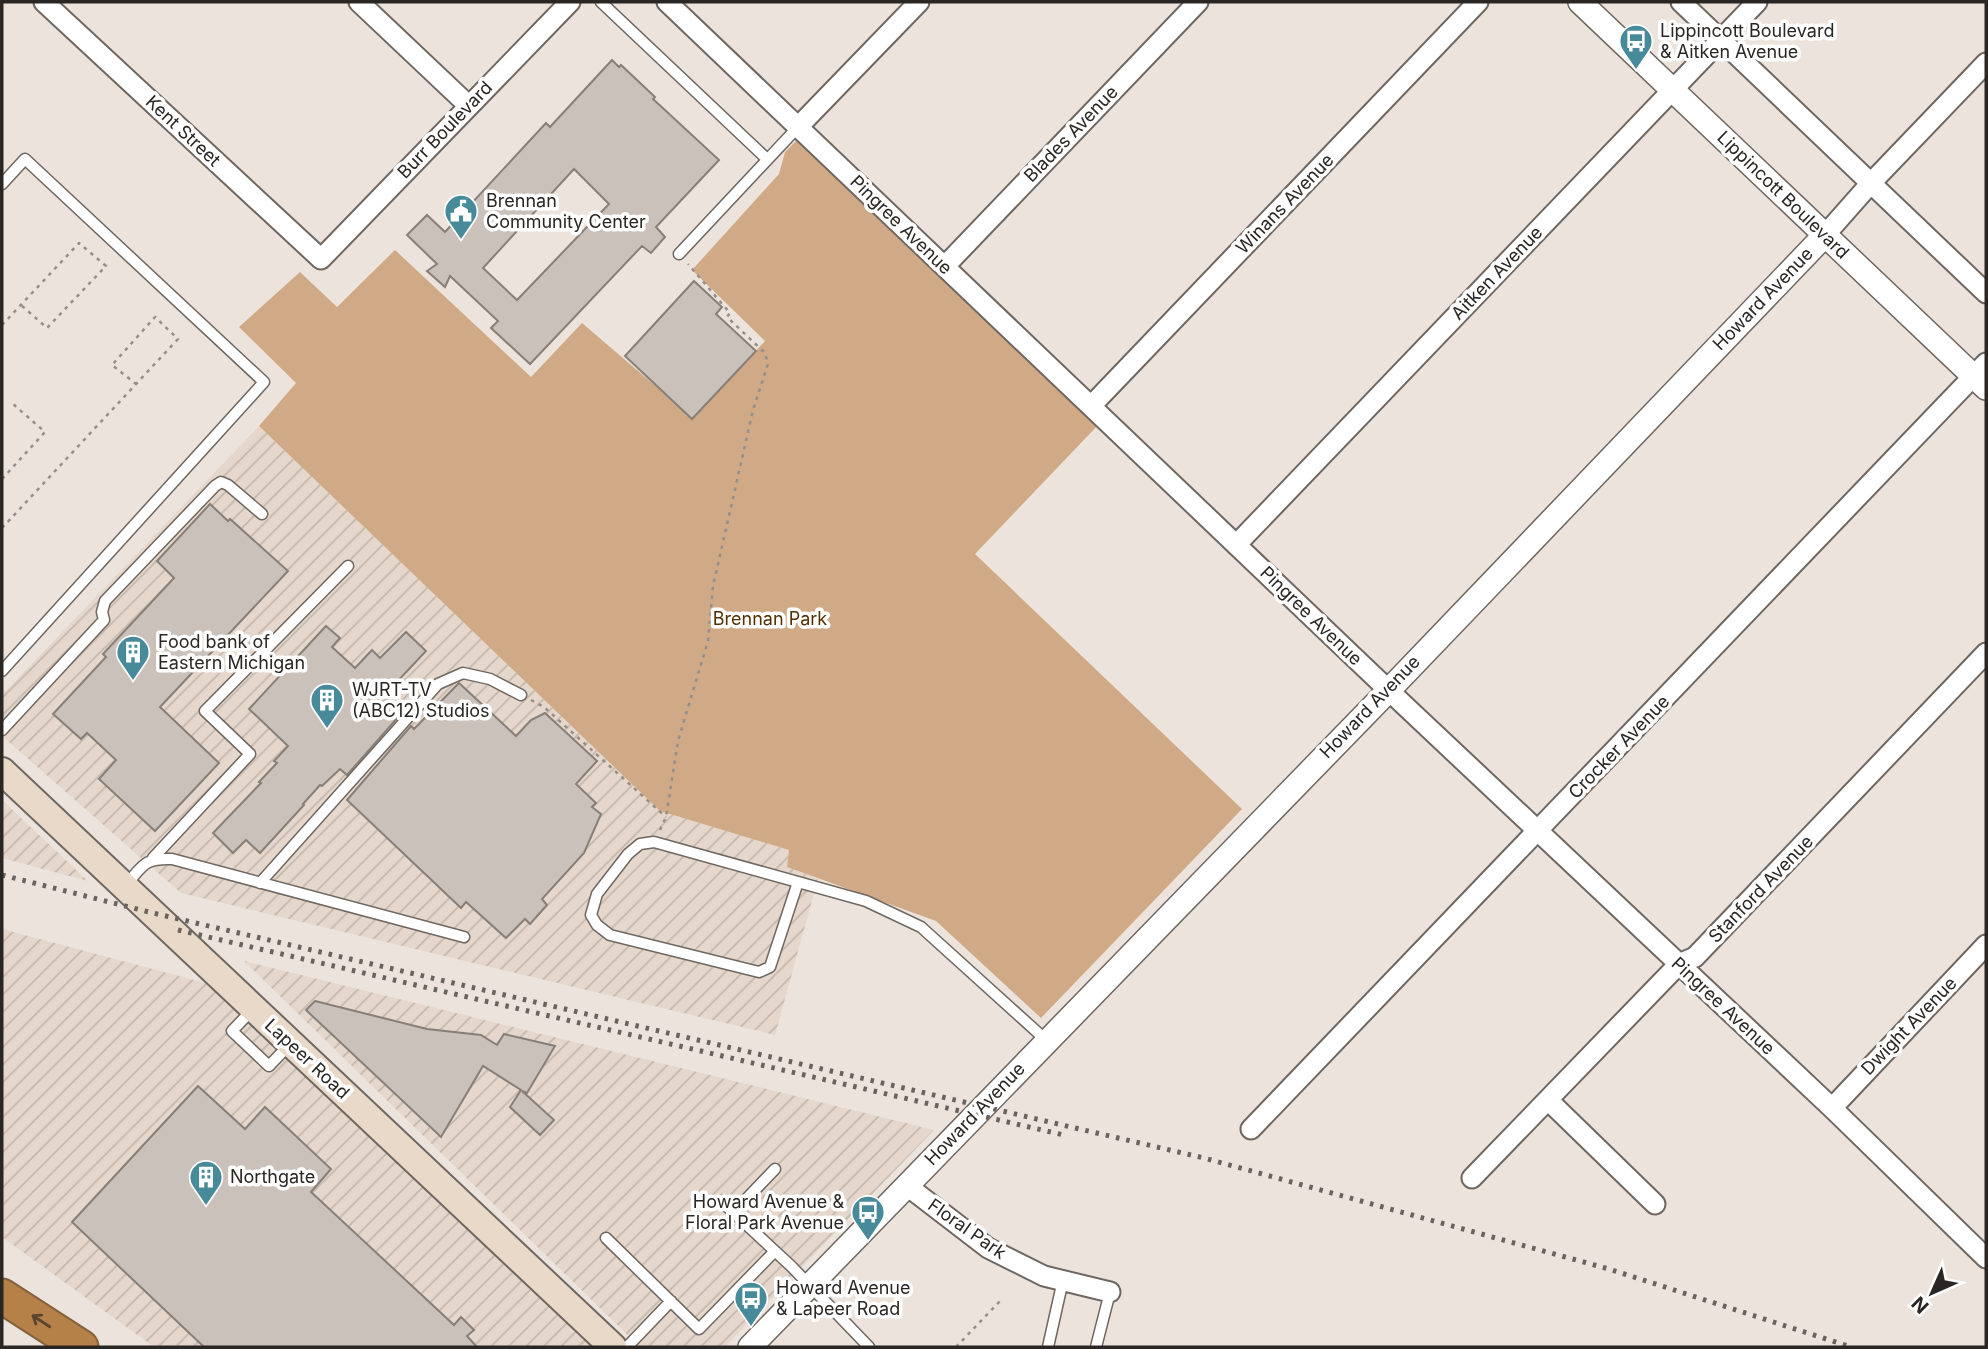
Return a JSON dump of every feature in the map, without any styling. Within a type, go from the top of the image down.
[{"type":"highway","points":[[2,1296],[80,1347]]},
{"type":"main road","name":"Lapeer Road","points":[[2,771],[612,1347]]},
{"type":"street","name":"Kent Street","points":[[44,2],[321,259]]},
{"type":"street","points":[[359,2],[469,106]]},
{"type":"street","name":"Burr Boulevard","points":[[321,259],[570,2]]},
{"type":"street","name":"Pingree Avenue","points":[[667,2],[1388,690],[1983,1248]]},
{"type":"street","points":[[798,127],[919,2]]},
{"type":"street","name":"Blades Avenue","points":[[945,266],[1198,2]]},
{"type":"street","name":"Winans Avenue","points":[[1091,407],[1478,2]]},
{"type":"street","name":"Lippincott Boulevard","points":[[1580,2],[1825,234],[1982,376]]},
{"type":"street","points":[[1681,2],[1986,293]]},
{"type":"street","name":"Aitken Avenue","points":[[1236,545],[1757,2]]},
{"type":"street","name":"Howard Avenue","points":[[750,1347],[1388,690],[1986,63]]},
{"type":"street","name":"Crocker Avenue","points":[[1251,1129],[1982,376]]},
{"type":"street","name":"Stanford Avenue","points":[[1472,1178],[1679,964],[1695,957],[1986,653]]},
{"type":"street","name":"Dwight Avenue","points":[[1832,1108],[1986,945]]},
{"type":"street","points":[[1549,1101],[1654,1204]]},
{"type":"street","name":"Floral Park","points":[[906,1185],[988,1248],[1044,1276],[1110,1292]]},
{"type":"lane","points":[[601,2],[767,159]]},
{"type":"lane","points":[[679,254],[798,127]]},
{"type":"lane","points":[[2,184],[25,159],[264,382],[2,671]]},
{"type":"lane","points":[[2,730],[104,620],[102,612],[105,601],[215,486],[221,482],[228,485],[262,514]]},
{"type":"lane","points":[[124,887],[250,754],[205,711],[348,566]]},
{"type":"lane","points":[[260,883],[438,684],[463,673],[490,679],[521,695]]},
{"type":"lane","points":[[798,882],[770,967],[760,972],[610,935],[597,925],[591,915],[597,894],[628,853],[640,844],[654,842],[798,882],[866,901],[921,927],[1046,1040]]},
{"type":"lane","points":[[153,858],[172,859],[464,937]]},
{"type":"lane","points":[[733,1213],[775,1168]]},
{"type":"lane","points":[[721,1200],[810,1285],[869,1347]]},
{"type":"lane","points":[[606,1238],[699,1329],[775,1251]]},
{"type":"lane","points":[[1048,1347],[1063,1280]]},
{"type":"lane","points":[[1096,1347],[1110,1292]]},
{"type":"lane","points":[[627,1347],[671,1301]]},
{"type":"path","points":[[2,325],[79,243],[106,266],[47,328],[21,305]]},
{"type":"path","points":[[654,842],[666,817],[678,741],[708,640],[716,573],[753,410],[768,364],[765,353],[727,317],[730,313],[679,254]]},
{"type":"path","points":[[2,527],[136,384],[178,339],[155,317],[112,365],[136,384]]},
{"type":"path","points":[[2,479],[44,432],[13,404]]},
{"type":"path","points":[[521,695],[544,707],[666,817]]},
{"type":"path","points":[[956,1347],[1001,1300]]},
{"type":"shaded area","points":[[259,426],[660,811],[789,850],[787,867],[818,879],[775,1035],[181,893],[2,736],[2,695]]},
{"type":"shaded area","points":[[2,800],[88,881],[2,858]]},
{"type":"shaded area","points":[[2,929],[213,985],[507,1261],[592,1347],[154,1347],[2,1237]]},
{"type":"shaded area","points":[[244,961],[934,1130],[725,1347],[640,1347]]},
{"type":"green space","name":"Brennan Park","points":[[799,138],[1100,423],[975,554],[1242,809],[1041,1018],[936,921],[787,867],[789,850],[660,811],[259,426],[296,383],[239,327],[300,272],[337,307],[395,250],[531,377],[582,323],[693,418],[765,341],[692,270],[779,174],[785,152]]},
{"type":"building","name":"Brennan Community Center","points":[[612,60],[619,67],[621,65],[655,97],[653,99],[719,160],[656,227],[665,237],[651,253],[642,246],[530,364],[491,328],[498,321],[450,276],[445,287],[427,271],[437,264],[407,235],[427,215],[445,232],[546,123],[550,127]],"holes":[[[574,169],[609,204],[517,300],[483,268]]]},
{"type":"building","points":[[694,281],[722,307],[716,314],[756,351],[692,419],[625,356]]},
{"type":"building","name":"Food bank of Eastern Michigan","points":[[210,504],[288,571],[160,707],[219,763],[155,831],[99,779],[116,760],[87,733],[81,739],[53,714],[106,657],[103,654],[174,578],[157,561]]},
{"type":"building","name":"WJRT-TV (ABC12) Studios","points":[[326,626],[340,638],[332,647],[355,668],[372,650],[380,658],[406,632],[426,651],[393,686],[397,689],[386,702],[400,715],[347,775],[340,769],[320,785],[260,853],[246,840],[233,853],[213,833],[261,783],[259,782],[277,763],[274,761],[288,746],[249,709]]},
{"type":"building","points":[[459,683],[516,736],[531,720],[545,713],[597,761],[576,784],[596,803],[592,807],[601,814],[584,853],[542,899],[547,905],[530,924],[525,919],[506,938],[466,902],[461,908],[347,800],[411,726],[414,729]]},
{"type":"building","points":[[315,1001],[427,1029],[481,1035],[497,1045],[504,1034],[555,1046],[527,1093],[522,1091],[554,1120],[540,1135],[510,1107],[521,1090],[483,1066],[441,1137],[306,1010]]},
{"type":"building","name":"Northgate","points":[[198,1086],[245,1129],[265,1107],[331,1169],[311,1192],[454,1325],[461,1317],[474,1330],[467,1336],[477,1347],[204,1347],[72,1222]]},
{"type":"railway","points":[[2,875],[153,913],[1204,1158],[1609,1269],[1851,1347]]},
{"type":"railway","points":[[178,930],[1068,1136]]},
{"type":"place","name":"Lippincott Boulevard & Aitken Avenue","points":[[1636,71]]},
{"type":"place","name":"Brennan Community Center","points":[[461,241]]},
{"type":"place","name":"Food bank of Eastern Michigan","points":[[133,682]]},
{"type":"place","name":"WJRT-TV (ABC12) Studios","points":[[327,730]]},
{"type":"place","name":"Northgate","points":[[206,1207]]},
{"type":"place","name":"Howard Avenue & Floral Park Avenue","points":[[868,1242]]},
{"type":"place","name":"Howard Avenue & Lapeer Road","points":[[751,1328]]}]
